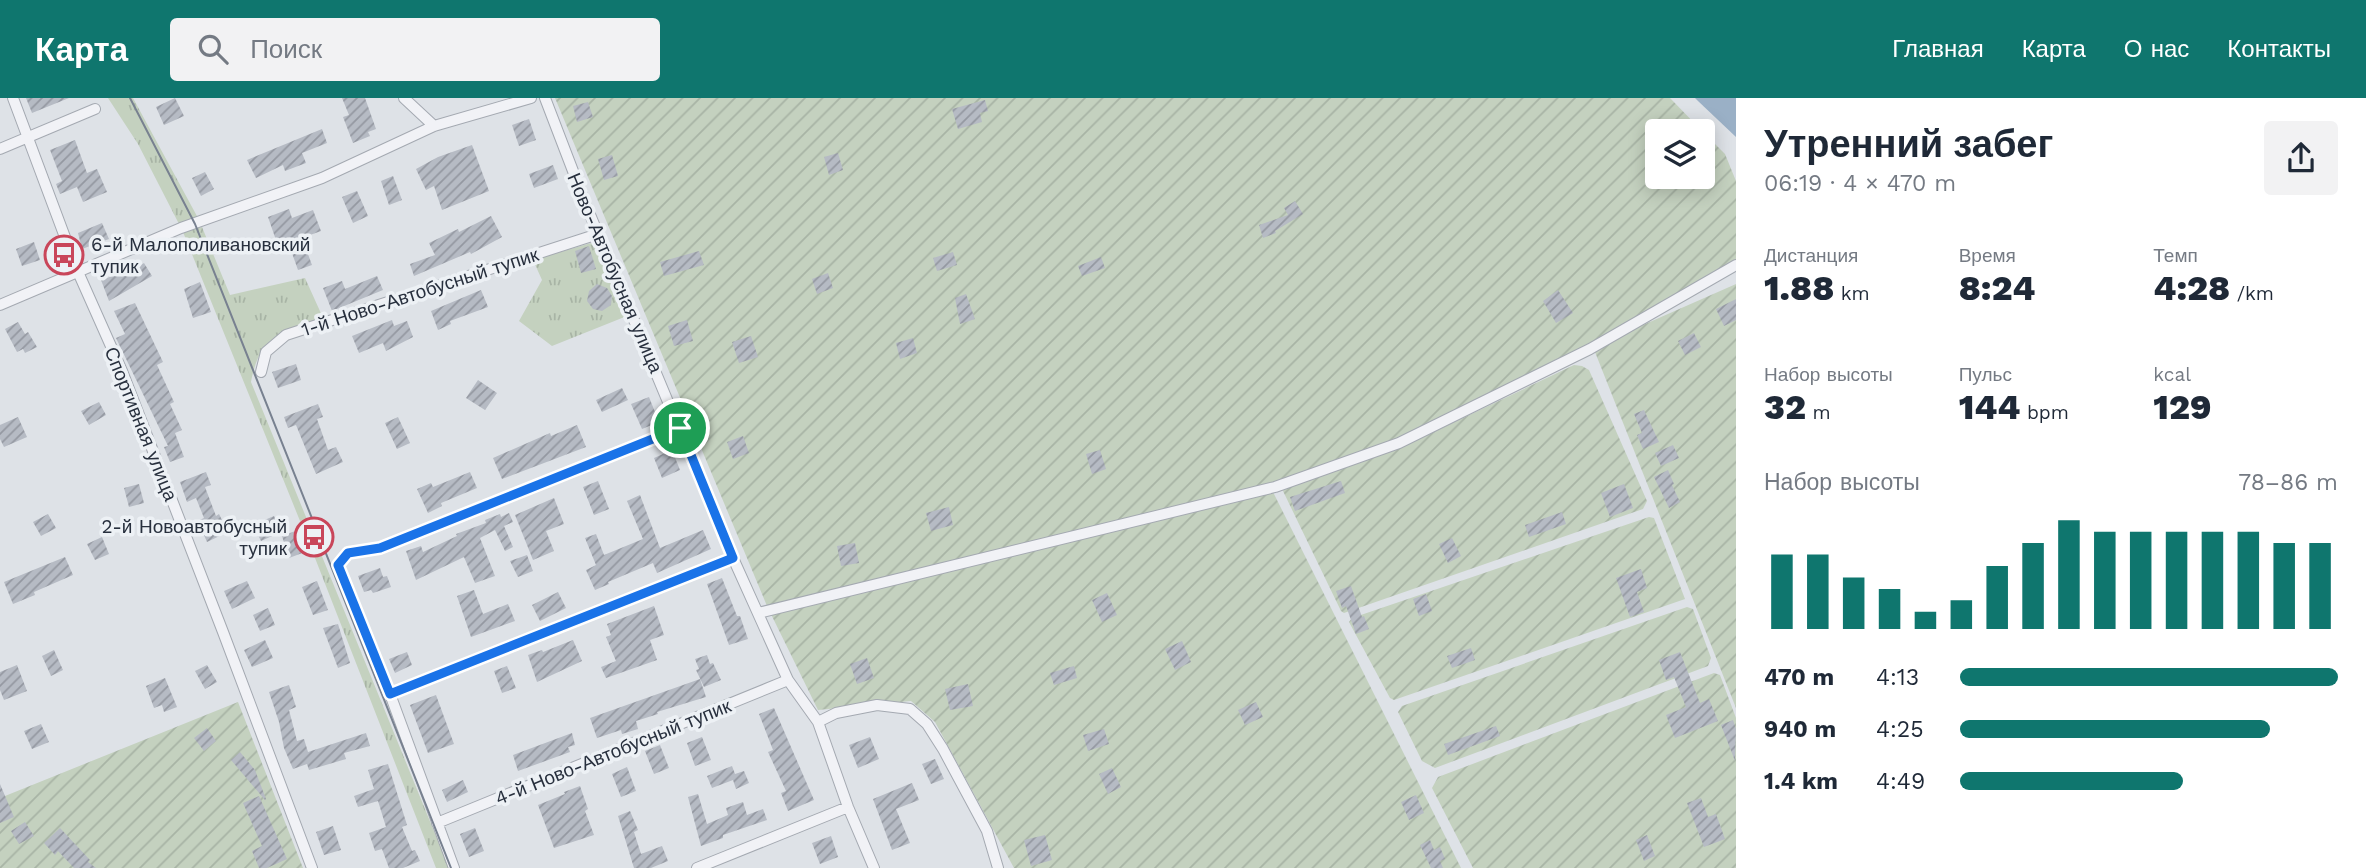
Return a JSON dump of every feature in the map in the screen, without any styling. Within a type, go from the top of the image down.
[{"type":"street","name":"Спортивная улица","points":[[13,98],[78,272],[122,371],[312,868]]},
{"type":"street","points":[[404,98],[434,126]]},
{"type":"street","points":[[0,305],[181,228],[322,178],[434,126],[531,98]]},
{"type":"street","name":"Ново-Автобусная улица","points":[[545,98],[598,234],[733,558],[789,680],[817,722],[874,868]]},
{"type":"street","points":[[0,149],[95,109]]},
{"type":"street","name":"1-й Ново-Автобусный тупик","points":[[261,372],[266,352],[286,335],[598,234]]},
{"type":"street","points":[[758,613],[1275,487],[1313,474],[1399,443],[1590,349],[1736,265]]},
{"type":"street","points":[[454,868],[390,694],[338,565],[348,553],[380,548],[680,428]]},
{"type":"street","points":[[390,694],[733,558]]},
{"type":"street","name":"4-й Ново-Автобусный тупик","points":[[437,823],[789,680]]},
{"type":"street","points":[[817,722],[836,713],[877,705],[910,709],[928,724],[943,749],[987,831],[998,868]]},
{"type":"street","points":[[697,868],[848,807]]},
{"type":"green space","points":[[108,98],[133,98],[198,218],[179,224],[138,144]]},
{"type":"green space","points":[[555,98],[1670,98],[1690,119],[1645,119],[1645,189],[1715,189],[1715,144],[1725,154],[1736,181],[1736,260],[1584,347],[1398,441],[1269,484],[1461,868],[1014,868],[935,722],[911,701],[818,710],[767,606]]},
{"type":"green space","points":[[202,227],[230,295],[305,278],[324,320],[296,328],[275,338],[260,354],[251,382],[449,868],[436,868],[315,558],[183,232]]},
{"type":"green space","points":[[591,243],[598,248],[627,316],[552,346],[519,321],[542,280],[533,260]]},
{"type":"green space","points":[[1736,284],[1736,708],[1593,347]]},
{"type":"green space","points":[[1574,365],[1589,370],[1647,501],[1643,509],[1344,613],[1341,611],[1283,491],[1285,487],[1402,447]]},
{"type":"green space","points":[[1649,517],[1654,518],[1685,599],[1394,700],[1390,698],[1349,622],[1352,618]]},
{"type":"green space","points":[[1687,607],[1693,609],[1711,658],[1708,666],[1435,768],[1422,761],[1398,712],[1402,706]]},
{"type":"green space","points":[[1714,673],[1720,675],[1736,718],[1736,868],[1473,868],[1432,788],[1438,777]]},
{"type":"green space","points":[[238,702],[303,868],[0,868],[0,798]]},
{"type":"water","points":[[1695,98],[1736,98],[1736,137],[1698,101]]},
{"type":"building","points":[[26,98],[69,98],[32,113]]},
{"type":"building","points":[[175,98],[184,116],[164,125],[156,107]]},
{"type":"building","points":[[342,98],[365,98],[376,129],[368,132],[370,136],[353,143],[343,117],[349,115]]},
{"type":"building","points":[[985,100],[988,111],[980,113],[982,122],[958,129],[952,109]]},
{"type":"building","points":[[588,102],[593,117],[577,122],[573,106]]},
{"type":"building","points":[[529,119],[536,140],[519,146],[512,125]]},
{"type":"building","points":[[322,129],[327,143],[302,153],[306,163],[285,171],[283,165],[256,178],[247,160]]},
{"type":"building","points":[[75,140],[87,173],[97,169],[107,192],[83,202],[77,187],[60,194],[56,184],[62,181],[50,150]]},
{"type":"building","points":[[472,145],[489,191],[442,210],[434,186],[426,190],[416,169],[438,157]]},
{"type":"building","points":[[838,153],[843,170],[829,175],[824,157]]},
{"type":"building","points":[[612,155],[618,176],[604,180],[598,159]]},
{"type":"building","points":[[553,165],[558,179],[534,188],[529,174]]},
{"type":"building","points":[[205,172],[214,189],[201,196],[192,178]]},
{"type":"building","points":[[393,176],[402,200],[389,205],[381,181]]},
{"type":"building","points":[[357,191],[368,216],[353,223],[342,197]]},
{"type":"building","points":[[1295,201],[1303,214],[1275,231],[1276,233],[1263,238],[1259,225],[1288,215],[1284,208]]},
{"type":"building","points":[[289,209],[292,218],[313,210],[321,231],[302,238],[312,265],[298,270],[287,239],[277,243],[268,217]]},
{"type":"building","points":[[491,216],[502,237],[471,254],[470,252],[414,276],[410,264],[435,255],[429,243]]},
{"type":"building","points":[[102,223],[109,239],[82,249],[78,233]]},
{"type":"building","points":[[34,242],[40,260],[22,266],[16,249]]},
{"type":"building","points":[[589,246],[596,269],[581,273],[575,251]]},
{"type":"building","points":[[699,251],[704,265],[664,276],[660,262]]},
{"type":"building","points":[[953,252],[957,265],[937,271],[933,258]]},
{"type":"building","points":[[1101,257],[1105,268],[1082,276],[1078,266]]},
{"type":"building","points":[[144,263],[152,276],[109,301],[101,280],[121,273],[123,276]]},
{"type":"building","points":[[828,273],[833,288],[817,294],[812,279]]},
{"type":"building","points":[[377,276],[383,290],[332,311],[323,288],[342,281],[345,289]]},
{"type":"building","points":[[200,282],[211,312],[193,318],[184,289]]},
{"type":"building","points":[[597,284],[607,288],[612,296],[611,305],[602,311],[593,309],[587,301],[589,291]]},
{"type":"building","points":[[481,290],[488,307],[450,321],[451,324],[438,330],[431,311]]},
{"type":"building","points":[[1558,290],[1573,313],[1556,323],[1543,301]]},
{"type":"building","points":[[966,294],[975,319],[960,324],[955,298]]},
{"type":"building","points":[[1736,299],[1736,320],[1724,326],[1716,309]]},
{"type":"building","points":[[135,303],[163,362],[157,365],[174,402],[170,404],[182,430],[175,433],[184,457],[170,462],[164,447],[168,446],[116,338],[125,334],[114,311]]},
{"type":"building","points":[[392,320],[394,326],[407,321],[413,337],[386,351],[383,343],[359,353],[352,336]]},
{"type":"building","points":[[687,320],[693,341],[674,346],[668,326]]},
{"type":"building","points":[[18,322],[37,347],[25,353],[23,349],[17,352],[5,329]]},
{"type":"building","points":[[1694,333],[1701,347],[1685,355],[1678,341]]},
{"type":"building","points":[[751,336],[758,357],[739,363],[732,342]]},
{"type":"building","points":[[913,338],[917,353],[900,359],[896,343]]},
{"type":"building","points":[[296,364],[301,380],[278,388],[272,372]]},
{"type":"building","points":[[478,380],[497,393],[485,410],[466,398]]},
{"type":"building","points":[[622,388],[628,400],[602,412],[596,400]]},
{"type":"building","points":[[649,397],[659,422],[642,429],[631,404]]},
{"type":"building","points":[[99,402],[106,415],[89,425],[81,411]]},
{"type":"building","points":[[318,404],[323,417],[317,419],[328,450],[336,447],[343,462],[316,474],[296,425],[288,428],[284,417]]},
{"type":"building","points":[[1644,410],[1659,442],[1643,449],[1637,435],[1642,433],[1634,414]]},
{"type":"building","points":[[18,417],[27,437],[4,447],[0,439],[0,425]]},
{"type":"building","points":[[398,417],[410,443],[397,449],[385,423]]},
{"type":"building","points":[[577,425],[586,447],[502,479],[493,458],[550,433],[551,436]]},
{"type":"building","points":[[743,436],[749,453],[733,459],[727,442]]},
{"type":"building","points":[[1673,445],[1679,458],[1661,466],[1655,453]]},
{"type":"building","points":[[672,450],[680,470],[662,478],[654,458]]},
{"type":"building","points":[[1100,450],[1106,469],[1092,474],[1086,454]]},
{"type":"building","points":[[1668,470],[1680,502],[1669,508],[1654,477]]},
{"type":"building","points":[[206,472],[211,485],[205,487],[216,516],[219,514],[228,532],[207,542],[203,533],[197,536],[191,524],[204,518],[196,498],[187,502],[180,482]]},
{"type":"building","points":[[470,472],[477,488],[441,503],[442,506],[428,513],[417,489],[431,483],[433,487]]},
{"type":"building","points":[[598,481],[609,509],[594,515],[583,487]]},
{"type":"building","points":[[1341,481],[1345,493],[1295,511],[1290,497]]},
{"type":"building","points":[[139,484],[144,503],[129,507],[124,488]]},
{"type":"building","points":[[1624,484],[1633,508],[1610,517],[1601,493]]},
{"type":"building","points":[[640,495],[660,548],[703,530],[711,549],[657,573],[653,563],[595,590],[586,570],[596,565],[585,538],[596,534],[604,555],[643,539],[627,501]]},
{"type":"building","points":[[554,498],[564,524],[546,531],[554,551],[533,560],[515,515]]},
{"type":"building","points":[[949,507],[953,525],[931,531],[926,513]]},
{"type":"building","points":[[1562,512],[1566,524],[1529,537],[1525,525]]},
{"type":"building","points":[[509,513],[513,522],[504,526],[513,547],[505,551],[495,530],[480,538],[495,576],[475,583],[464,557],[416,580],[406,551],[421,546],[423,552],[457,536],[456,534],[486,523],[485,520]]},
{"type":"building","points":[[48,514],[56,528],[41,536],[33,522]]},
{"type":"building","points":[[274,516],[281,532],[261,541],[253,525]]},
{"type":"building","points":[[298,530],[305,552],[289,558],[282,536]]},
{"type":"building","points":[[102,537],[109,554],[95,560],[87,544]]},
{"type":"building","points":[[1452,538],[1461,556],[1448,563],[1439,544]]},
{"type":"building","points":[[855,543],[859,563],[841,566],[837,546]]},
{"type":"building","points":[[527,555],[533,571],[518,577],[510,561]]},
{"type":"building","points":[[65,557],[73,575],[13,604],[4,582]]},
{"type":"building","points":[[380,568],[391,587],[373,593],[371,590],[364,592],[358,576]]},
{"type":"building","points":[[1641,569],[1647,588],[1637,592],[1644,612],[1630,617],[1616,578]]},
{"type":"building","points":[[722,578],[748,639],[729,645],[707,584]]},
{"type":"building","points":[[247,581],[255,598],[232,609],[224,591]]},
{"type":"building","points":[[317,581],[328,610],[313,615],[302,587]]},
{"type":"building","points":[[1351,586],[1369,629],[1356,634],[1346,606],[1342,608],[1336,591]]},
{"type":"building","points":[[474,590],[483,614],[508,604],[515,621],[471,637],[457,596]]},
{"type":"building","points":[[558,592],[566,608],[540,621],[532,605]]},
{"type":"building","points":[[1107,593],[1117,615],[1102,622],[1092,600]]},
{"type":"building","points":[[1426,594],[1432,611],[1419,616],[1413,599]]},
{"type":"building","points":[[654,606],[664,635],[650,640],[657,660],[606,678],[601,667],[616,661],[606,637],[611,635],[607,624]]},
{"type":"building","points":[[268,608],[275,625],[260,631],[253,615]]},
{"type":"building","points":[[338,624],[350,663],[338,668],[323,628]]},
{"type":"building","points":[[265,640],[273,658],[252,667],[244,650]]},
{"type":"building","points":[[573,640],[582,661],[537,682],[528,655]]},
{"type":"building","points":[[1182,641],[1191,662],[1175,670],[1165,649]]},
{"type":"building","points":[[1471,648],[1475,660],[1452,668],[1447,656]]},
{"type":"building","points":[[54,650],[63,670],[51,676],[42,656]]},
{"type":"building","points":[[407,652],[412,665],[395,673],[389,659]]},
{"type":"building","points":[[1680,652],[1700,703],[1709,699],[1718,721],[1675,738],[1666,715],[1686,707],[1674,677],[1666,680],[1659,660]]},
{"type":"building","points":[[707,655],[721,680],[704,687],[696,670],[699,669],[695,659]]},
{"type":"building","points":[[867,658],[874,678],[857,684],[850,664]]},
{"type":"building","points":[[17,665],[27,691],[4,700],[0,690],[0,672]]},
{"type":"building","points":[[207,665],[217,682],[205,689],[195,671]]},
{"type":"building","points":[[507,666],[516,688],[502,693],[494,671]]},
{"type":"building","points":[[1074,666],[1077,678],[1054,685],[1050,673]]},
{"type":"building","points":[[165,678],[177,707],[164,712],[162,705],[154,708],[146,686]]},
{"type":"building","points":[[700,679],[706,697],[636,721],[638,729],[622,734],[621,730],[597,738],[590,718]]},
{"type":"building","points":[[968,684],[973,706],[950,710],[945,689]]},
{"type":"building","points":[[289,685],[296,707],[289,710],[297,741],[304,739],[308,752],[366,733],[370,746],[344,753],[346,759],[309,770],[307,764],[293,769],[284,748],[269,692]]},
{"type":"building","points":[[436,695],[454,744],[428,753],[410,705]]},
{"type":"building","points":[[1256,702],[1263,717],[1245,725],[1238,710]]},
{"type":"building","points":[[774,708],[814,800],[788,811],[781,793],[786,791],[768,752],[773,750],[759,714]]},
{"type":"building","points":[[1733,720],[1736,729],[1735,761],[1721,725]]},
{"type":"building","points":[[41,724],[49,742],[32,749],[24,731]]},
{"type":"building","points":[[1496,726],[1500,736],[1448,755],[1444,744]]},
{"type":"building","points":[[207,728],[216,741],[204,751],[194,738]]},
{"type":"building","points":[[1104,729],[1109,744],[1088,751],[1083,735]]},
{"type":"building","points":[[572,733],[575,745],[568,747],[570,752],[518,771],[513,755]]},
{"type":"building","points":[[702,737],[711,760],[695,766],[687,743]]},
{"type":"building","points":[[870,737],[879,759],[858,768],[849,745]]},
{"type":"building","points":[[660,745],[669,768],[654,774],[645,751]]},
{"type":"building","points":[[240,752],[255,770],[265,800],[231,760]]},
{"type":"building","points":[[935,759],[944,779],[931,784],[922,764]]},
{"type":"building","points":[[388,764],[407,825],[402,827],[412,851],[415,850],[420,861],[403,868],[389,868],[382,849],[375,851],[369,833],[386,827],[378,801],[358,807],[354,796],[374,789],[368,770]]},
{"type":"building","points":[[732,766],[735,774],[744,771],[749,783],[736,789],[733,780],[712,788],[707,776]]},
{"type":"building","points":[[627,767],[636,791],[621,797],[612,774]]},
{"type":"building","points":[[1112,768],[1121,787],[1108,794],[1099,774]]},
{"type":"building","points":[[463,780],[468,792],[447,802],[442,790]]},
{"type":"building","points":[[912,783],[919,800],[896,809],[910,843],[892,850],[873,799]]},
{"type":"building","points":[[0,784],[14,817],[0,823]]},
{"type":"building","points":[[580,786],[594,835],[554,848],[538,805]]},
{"type":"building","points":[[698,794],[707,824],[728,815],[726,808],[743,802],[747,815],[763,809],[767,820],[723,835],[723,838],[701,846],[688,797]]},
{"type":"building","points":[[1416,795],[1424,813],[1409,820],[1401,802]]},
{"type":"building","points":[[259,796],[287,859],[267,868],[259,868],[252,851],[262,846],[243,803]]},
{"type":"building","points":[[1701,798],[1708,817],[1716,814],[1725,839],[1704,847],[1687,803]]},
{"type":"building","points":[[630,811],[638,830],[634,832],[641,854],[662,846],[668,861],[651,868],[634,868],[618,816]]},
{"type":"building","points":[[25,822],[34,836],[19,844],[11,831]]},
{"type":"building","points":[[333,826],[341,850],[324,855],[316,832]]},
{"type":"building","points":[[60,828],[96,868],[74,868],[58,851],[55,855],[44,843]]},
{"type":"building","points":[[475,828],[484,851],[469,857],[460,834]]},
{"type":"building","points":[[1045,835],[1052,860],[1031,866],[1024,840]]},
{"type":"building","points":[[1647,835],[1655,856],[1644,861],[1636,840]]},
{"type":"building","points":[[831,836],[838,857],[820,864],[812,843]]},
{"type":"building","points":[[1430,840],[1434,850],[1440,847],[1445,859],[1440,861],[1443,868],[1431,868],[1420,845]]},
{"type":"tram line","points":[[130,98],[195,224],[451,868]]},
{"type":"place","name":"6-й Малополивановский тупик","points":[[64,255]]},
{"type":"place","name":"2-й Новоавтобусный тупик","points":[[314,537]]},
{"type":"route","points":[[680,428],[733,558],[390,694],[338,565],[348,553],[380,548],[680,428]]}]
